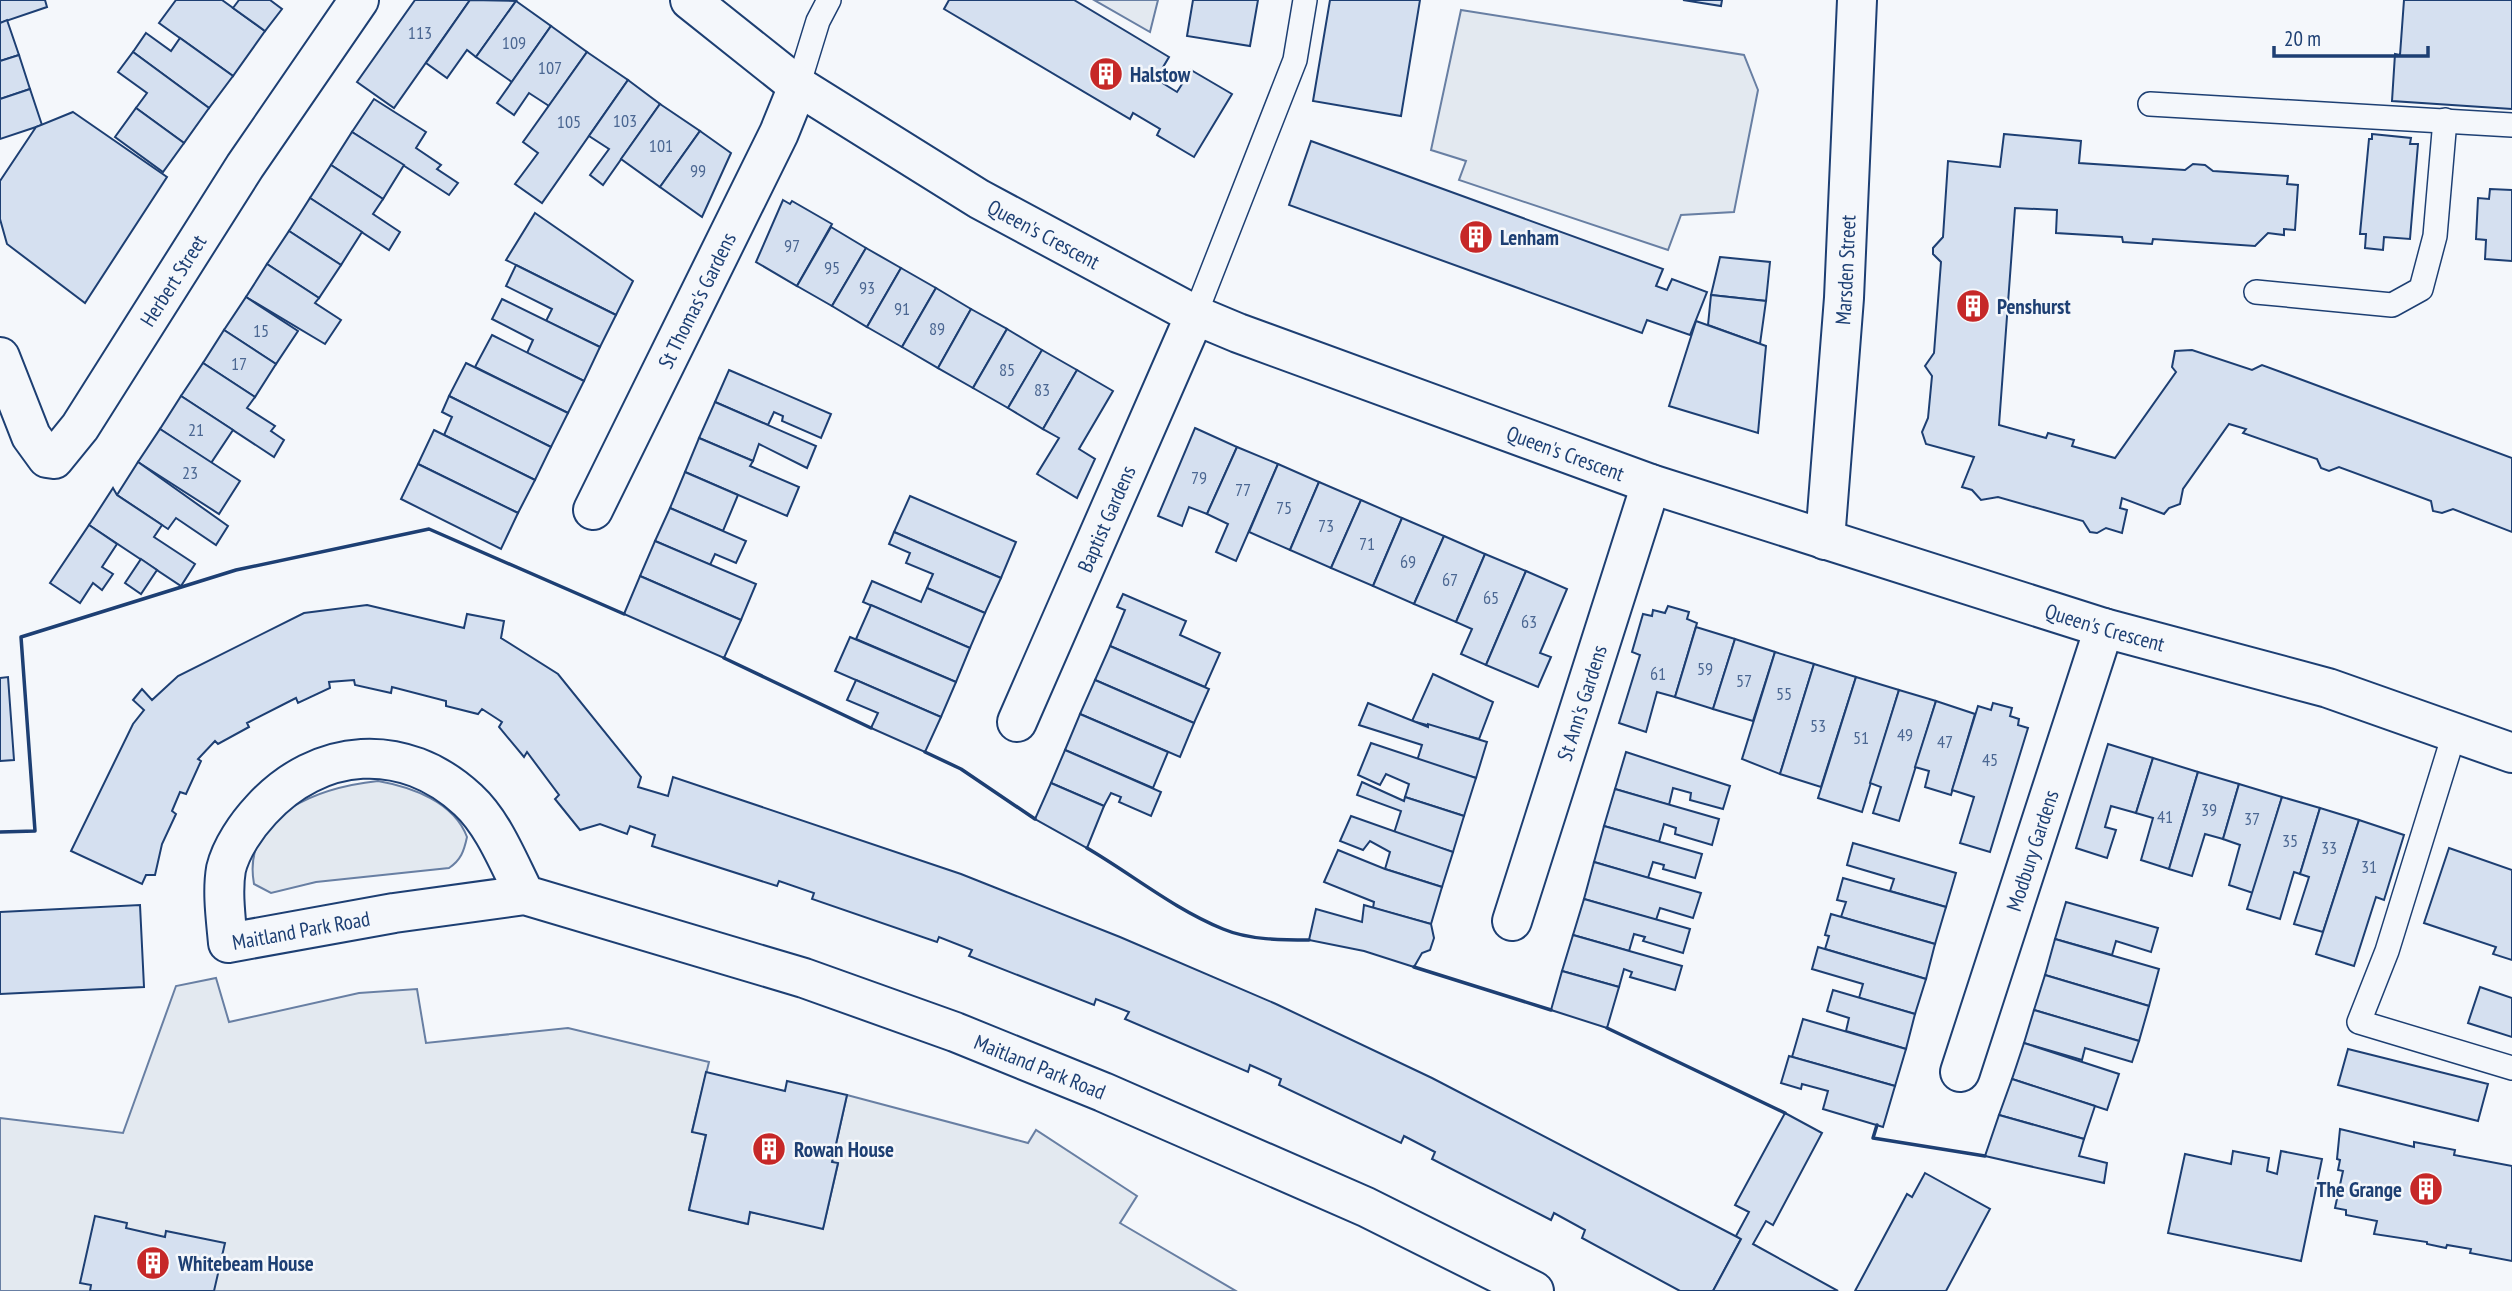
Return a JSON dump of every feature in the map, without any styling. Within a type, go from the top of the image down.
[{"type":"street","name":"Herbert Street","points":[[0,357],[31,436],[47,458],[54,459],[80,427],[245,166],[359,0]]},
{"type":"street","name":"Queen's Crescent","points":[[691,0],[798,86],[979,199],[1195,315],[1651,484],[2104,628],[2328,688],[2512,753]]},
{"type":"street","name":"Marsden Street","points":[[1825,540],[1844,298],[1857,0]]},
{"type":"street","name":"St Thomas's Gardens","points":[[593,510],[779,133],[798,86]]},
{"type":"street","name":"Baptist Gardens","points":[[1017,722],[1195,315]]},
{"type":"street","name":"St Ann's Gardens","points":[[1512,921],[1651,484]]},
{"type":"street","name":"Modbury Gardens","points":[[1959,1072],[2104,628]]},
{"type":"street","name":"Maitland Park Road","points":[[525,895],[496,839],[469,801],[437,776],[401,761],[352,759],[316,768],[282,788],[247,826],[226,868],[228,943],[394,913],[525,895],[804,978],[955,1032],[1103,1092],[1366,1207],[1534,1291]]},
{"type":"lane","points":[[798,86],[818,21],[829,0]]},
{"type":"lane","points":[[1195,315],[1231,229],[1294,60],[1305,0]]},
{"type":"lane","points":[[2150,104],[2512,125]]},
{"type":"lane","points":[[2256,292],[2392,305],[2421,289],[2435,236],[2445,120]]},
{"type":"lane","points":[[2455,731],[2387,951],[2359,1022],[2512,1068]]},
{"type":"shaded area","points":[[1094,0],[1158,0],[1150,32]]},
{"type":"shaded area","points":[[1461,10],[1744,55],[1758,90],[1734,212],[1681,215],[1668,250],[1459,180],[1466,161],[1431,150]]},
{"type":"shaded area","points":[[378,781],[418,792],[442,805],[452,814],[467,837],[461,855],[453,865],[449,868],[316,882],[271,893],[254,884],[253,859],[260,839],[273,822],[290,808],[311,798],[356,784]]},
{"type":"shaded area","points":[[216,978],[229,1022],[359,993],[417,989],[426,1043],[568,1028],[709,1062],[692,1131],[706,1135],[689,1209],[747,1224],[750,1212],[823,1228],[838,1164],[832,1162],[847,1095],[1028,1143],[1036,1130],[1137,1196],[1120,1223],[1236,1291],[0,1291],[0,1118],[123,1133],[176,986]]},
{"type":"building","points":[[0,0],[45,0],[47,7],[0,23]]},
{"type":"building","points":[[176,0],[222,0],[265,31],[233,76],[159,23]]},
{"type":"building","points":[[239,0],[270,0],[282,9],[265,31],[233,8]]},
{"type":"building","points":[[415,0],[470,0],[394,108],[357,82]]},
{"type":"building","points":[[470,0],[516,1],[476,57],[467,50],[447,78],[426,63]]},
{"type":"building","name":"Halstow","points":[[949,0],[1074,0],[1169,57],[1156,79],[1177,92],[1191,70],[1232,94],[1194,157],[1157,135],[1160,129],[1133,113],[1130,119],[944,9]]},
{"type":"building","points":[[1193,0],[1258,0],[1250,46],[1187,36]]},
{"type":"building","points":[[1330,0],[1420,0],[1401,116],[1313,101]]},
{"type":"building","points":[[1683,0],[1722,0],[1721,6]]},
{"type":"building","points":[[2404,0],[2512,0],[2512,109],[2392,101],[2395,54],[2400,55]]},
{"type":"building","points":[[516,1],[551,26],[512,82],[476,57]]},
{"type":"building","points":[[7,20],[19,55],[0,61],[0,23]]},
{"type":"building","points":[[551,26],[587,52],[549,106],[529,93],[514,115],[497,103]]},
{"type":"building","points":[[146,33],[171,51],[180,38],[233,76],[209,108],[133,52]]},
{"type":"building","points":[[133,52],[209,108],[184,143],[136,108],[147,93],[118,72]]},
{"type":"building","points":[[587,52],[628,80],[542,203],[515,184],[538,153],[523,142]]},
{"type":"building","points":[[19,55],[30,89],[0,99],[0,61]]},
{"type":"building","points":[[628,80],[660,104],[603,185],[590,175],[609,149],[589,136]]},
{"type":"building","points":[[30,89],[42,125],[0,139],[0,99]]},
{"type":"building","points":[[374,99],[426,132],[416,148],[441,165],[437,169],[458,183],[449,195],[352,132]]},
{"type":"building","points":[[660,104],[700,131],[660,187],[621,159]]},
{"type":"building","points":[[136,108],[184,143],[163,172],[115,137]]},
{"type":"building","points":[[73,112],[167,177],[85,303],[7,244],[0,219],[0,181],[36,127]]},
{"type":"building","points":[[700,131],[731,153],[702,217],[660,187]]},
{"type":"building","points":[[352,132],[404,165],[383,199],[331,165]]},
{"type":"building","name":"Penshurst","points":[[2004,134],[2081,141],[2079,163],[2185,170],[2193,164],[2205,165],[2213,171],[2288,176],[2287,184],[2298,185],[2295,230],[2284,229],[2284,235],[2268,233],[2255,246],[2153,239],[2152,244],[2123,242],[2122,237],[2056,233],[2057,210],[2015,208],[1999,425],[2046,438],[2048,433],[2074,440],[2072,446],[2115,458],[2176,372],[2172,367],[2175,351],[2192,350],[2252,370],[2262,365],[2512,458],[2512,532],[2453,509],[2442,513],[2433,511],[2431,501],[2339,467],[2329,471],[2321,468],[2317,459],[2243,433],[2246,429],[2229,424],[2183,489],[2180,504],[2169,508],[2164,514],[2122,498],[2120,508],[2127,510],[2122,533],[2106,528],[2097,533],[2090,532],[2083,521],[1998,497],[1981,500],[1972,490],[1962,487],[1974,457],[1926,444],[1922,432],[1928,418],[1932,376],[1925,366],[1934,353],[1941,262],[1933,254],[1933,248],[1943,237],[1948,161],[2000,167]]},
{"type":"building","points":[[2372,134],[2411,138],[2410,144],[2418,144],[2410,239],[2384,237],[2383,250],[2365,248],[2366,234],[2360,234],[2369,139],[2372,139]]},
{"type":"building","name":"Lenham","points":[[1311,141],[1663,269],[1656,286],[1667,290],[1672,279],[1707,292],[1690,335],[1647,320],[1642,333],[1289,205]]},
{"type":"building","points":[[331,165],[383,199],[373,214],[400,232],[389,250],[310,198]]},
{"type":"building","points":[[2490,189],[2512,190],[2512,261],[2485,259],[2486,240],[2476,239],[2478,198],[2489,199]]},
{"type":"building","points":[[310,198],[362,232],[341,265],[289,231]]},
{"type":"building","points":[[783,200],[790,204],[792,201],[832,224],[797,286],[756,262]]},
{"type":"building","points":[[535,213],[633,281],[616,315],[506,260]]},
{"type":"building","points":[[831,227],[866,248],[832,306],[797,286]]},
{"type":"building","points":[[289,231],[341,265],[319,298],[267,264]]},
{"type":"building","points":[[866,248],[901,268],[867,327],[832,306]]},
{"type":"building","points":[[1720,257],[1770,262],[1766,301],[1711,295]]},
{"type":"building","points":[[267,264],[319,298],[315,303],[341,320],[325,344],[246,297]]},
{"type":"building","points":[[516,265],[616,315],[600,347],[546,321],[552,309],[506,286]]},
{"type":"building","points":[[901,268],[936,288],[902,347],[867,327]]},
{"type":"building","points":[[936,288],[971,309],[938,368],[902,347]]},
{"type":"building","points":[[1711,295],[1766,301],[1760,344],[1708,325]]},
{"type":"building","points":[[246,297],[298,331],[276,364],[224,330]]},
{"type":"building","points":[[502,299],[600,347],[584,381],[527,353],[533,340],[492,319]]},
{"type":"building","points":[[971,309],[1007,329],[973,388],[938,368]]},
{"type":"building","points":[[1696,321],[1766,346],[1758,433],[1669,406]]},
{"type":"building","points":[[1007,329],[1042,350],[1008,408],[973,388]]},
{"type":"building","points":[[224,330],[276,364],[255,397],[203,363]]},
{"type":"building","points":[[492,335],[584,381],[568,413],[475,367]]},
{"type":"building","points":[[1042,350],[1077,370],[1043,429],[1008,408]]},
{"type":"building","points":[[203,363],[255,397],[247,408],[275,426],[271,431],[284,440],[274,457],[181,396]]},
{"type":"building","points":[[466,363],[568,413],[551,447],[449,396]]},
{"type":"building","points":[[729,370],[831,414],[821,438],[782,421],[783,416],[774,412],[768,425],[715,402]]},
{"type":"building","points":[[1077,370],[1113,391],[1079,449],[1095,459],[1077,498],[1037,474],[1059,438],[1043,429]]},
{"type":"building","points":[[181,396],[233,430],[211,463],[160,429]]},
{"type":"building","points":[[449,396],[551,447],[535,480],[444,435],[452,417],[442,412]]},
{"type":"building","points":[[715,402],[816,446],[807,468],[759,444],[753,461],[699,438]]},
{"type":"building","points":[[1195,428],[1237,447],[1207,514],[1189,507],[1182,526],[1158,516]]},
{"type":"building","points":[[160,429],[240,481],[219,514],[138,462]]},
{"type":"building","points":[[434,430],[535,480],[518,513],[418,464]]},
{"type":"building","points":[[699,438],[753,461],[750,466],[799,487],[787,516],[685,472]]},
{"type":"building","points":[[1237,447],[1278,464],[1236,561],[1216,552],[1228,524],[1207,514]]},
{"type":"building","points":[[138,462],[228,526],[216,545],[176,518],[168,529],[117,495]]},
{"type":"building","points":[[418,464],[518,513],[501,549],[401,499]]},
{"type":"building","points":[[1278,464],[1319,482],[1290,550],[1249,532]]},
{"type":"building","points":[[685,472],[738,495],[723,531],[670,508]]},
{"type":"building","points":[[1319,482],[1361,500],[1331,568],[1290,550]]},
{"type":"building","points":[[113,488],[117,495],[162,525],[154,537],[195,564],[181,586],[89,525]]},
{"type":"building","points":[[910,496],[1016,542],[1001,578],[894,532]]},
{"type":"building","points":[[1361,500],[1402,518],[1373,586],[1331,568]]},
{"type":"building","points":[[670,508],[746,541],[736,563],[715,554],[710,565],[655,541]]},
{"type":"building","points":[[1402,518],[1444,536],[1414,604],[1373,586]]},
{"type":"building","points":[[89,525],[117,544],[102,567],[113,574],[102,590],[93,583],[80,603],[50,583]]},
{"type":"building","points":[[894,532],[1001,578],[985,613],[927,588],[933,574],[906,563],[910,553],[889,544]]},
{"type":"building","points":[[1444,536],[1485,554],[1456,622],[1414,604]]},
{"type":"building","points":[[655,541],[756,584],[741,620],[640,576]]},
{"type":"building","points":[[1485,554],[1526,571],[1486,665],[1461,654],[1472,629],[1456,622]]},
{"type":"building","points":[[141,559],[157,570],[141,594],[125,583]]},
{"type":"building","points":[[1526,571],[1567,589],[1540,653],[1551,657],[1538,687],[1486,665]]},
{"type":"building","points":[[640,576],[741,620],[724,658],[624,614]]},
{"type":"building","points":[[872,581],[921,602],[927,588],[985,613],[970,648],[863,602]]},
{"type":"building","points":[[1123,594],[1186,621],[1180,635],[1220,653],[1205,687],[1110,646],[1125,610],[1117,607]]},
{"type":"building","points":[[367,605],[464,628],[467,614],[504,621],[501,638],[558,674],[641,777],[638,787],[668,796],[673,777],[961,874],[1120,937],[1276,1004],[1432,1078],[1741,1239],[1713,1291],[1680,1291],[1582,1238],[1585,1230],[1554,1213],[1551,1220],[1432,1159],[1435,1152],[1404,1136],[1401,1143],[1279,1085],[1281,1079],[1250,1065],[1248,1072],[1125,1019],[1129,1012],[1096,999],[1094,1005],[969,956],[972,950],[939,937],[937,942],[812,899],[814,893],[779,881],[777,886],[652,846],[655,835],[630,826],[627,834],[600,824],[580,830],[555,799],[559,795],[527,752],[524,757],[499,727],[502,722],[482,709],[478,714],[446,706],[446,701],[392,687],[391,693],[355,685],[354,680],[329,682],[330,688],[298,703],[296,698],[247,723],[249,727],[218,744],[215,741],[198,759],[201,761],[186,794],[180,792],[172,811],[176,814],[162,844],[155,875],[146,875],[142,884],[71,851],[133,724],[144,710],[133,700],[142,689],[152,700],[178,676],[304,613]]},
{"type":"building","points":[[871,605],[970,648],[956,682],[856,639]]},
{"type":"building","points":[[1668,606],[1689,612],[1687,619],[1697,623],[1675,697],[1657,692],[1646,732],[1619,723],[1640,655],[1632,652],[1643,614],[1652,616],[1653,610],[1665,613]]},
{"type":"building","points":[[1696,627],[1735,639],[1713,709],[1675,697]]},
{"type":"building","points":[[850,637],[956,682],[941,717],[835,671]]},
{"type":"building","points":[[1735,639],[1775,652],[1753,721],[1713,709]]},
{"type":"building","points":[[1110,646],[1209,689],[1194,723],[1095,680]]},
{"type":"building","points":[[1775,652],[1814,664],[1780,774],[1742,759]]},
{"type":"building","points":[[1814,664],[1856,677],[1821,787],[1780,774]]},
{"type":"building","points":[[1433,674],[1493,702],[1479,739],[1412,721]]},
{"type":"building","points":[[8,677],[14,760],[0,761],[0,678]]},
{"type":"building","points":[[1856,677],[1899,690],[1862,812],[1818,798]]},
{"type":"building","points":[[856,680],[941,717],[925,752],[871,728],[878,713],[847,700]]},
{"type":"building","points":[[1095,680],[1194,723],[1180,757],[1080,714]]},
{"type":"building","points":[[1899,690],[1936,701],[1899,821],[1873,813],[1881,787],[1870,783]]},
{"type":"building","points":[[1936,701],[1975,714],[1951,795],[1925,787],[1929,771],[1915,767]]},
{"type":"building","points":[[1368,703],[1428,727],[1428,724],[1487,742],[1476,778],[1417,761],[1422,745],[1359,725]]},
{"type":"building","points":[[1993,703],[2012,708],[2010,716],[2019,719],[2018,725],[2028,728],[1990,852],[1960,843],[1974,797],[1952,790],[1978,706],[1991,710]]},
{"type":"building","points":[[1080,714],[1168,752],[1153,788],[1065,750]]},
{"type":"building","points":[[1371,743],[1476,778],[1464,816],[1405,797],[1409,784],[1386,774],[1380,785],[1358,775]]},
{"type":"building","points":[[2108,744],[2153,758],[2136,813],[2111,806],[2105,827],[2116,830],[2107,858],[2076,848]]},
{"type":"building","points":[[1065,750],[1161,792],[1151,816],[1119,802],[1121,797],[1111,793],[1104,806],[1051,783]]},
{"type":"building","points":[[1626,752],[1730,786],[1723,809],[1690,800],[1691,793],[1673,788],[1669,805],[1615,789]]},
{"type":"building","points":[[2153,758],[2198,772],[2169,869],[2141,860],[2153,818],[2136,813]]},
{"type":"building","points":[[2198,772],[2239,784],[2223,839],[2205,834],[2192,876],[2169,869]]},
{"type":"building","points":[[1362,782],[1404,801],[1405,797],[1464,816],[1453,852],[1394,833],[1401,811],[1357,795]]},
{"type":"building","points":[[1051,783],[1104,806],[1087,848],[1035,819]]},
{"type":"building","points":[[2239,784],[2282,797],[2253,893],[2229,885],[2240,845],[2223,839]]},
{"type":"building","points":[[1615,789],[1719,819],[1712,845],[1675,834],[1676,828],[1664,824],[1659,842],[1604,826]]},
{"type":"building","points":[[2282,797],[2320,808],[2300,874],[2294,872],[2280,919],[2247,909]]},
{"type":"building","points":[[2320,808],[2359,820],[2323,932],[2294,924],[2309,877],[2300,874]]},
{"type":"building","points":[[1351,816],[1453,852],[1442,887],[1385,869],[1390,852],[1370,841],[1363,850],[1340,841]]},
{"type":"building","points":[[2359,820],[2404,835],[2384,900],[2376,897],[2354,966],[2316,954]]},
{"type":"building","points":[[1604,826],[1702,854],[1695,878],[1663,869],[1664,865],[1653,862],[1648,878],[1594,862]]},
{"type":"building","points":[[1853,843],[1956,873],[1946,907],[1890,891],[1894,879],[1847,865]]},
{"type":"building","points":[[2449,848],[2512,870],[2512,960],[2493,954],[2496,947],[2424,923]]},
{"type":"building","points":[[1338,850],[1385,869],[1442,887],[1431,924],[1373,908],[1374,902],[1324,882]]},
{"type":"building","points":[[1594,862],[1701,893],[1693,918],[1660,908],[1656,920],[1584,899]]},
{"type":"building","points":[[1843,878],[1946,907],[1935,944],[1841,917],[1846,902],[1837,900]]},
{"type":"building","points":[[1584,899],[1690,929],[1683,953],[1643,941],[1645,937],[1634,934],[1629,951],[1573,935]]},
{"type":"building","points":[[2066,902],[2158,928],[2151,952],[2116,941],[2112,955],[2055,939]]},
{"type":"building","points":[[140,905],[144,987],[0,994],[0,912]]},
{"type":"building","points":[[1364,905],[1431,924],[1434,938],[1430,950],[1422,953],[1414,967],[1364,951],[1309,940],[1316,909],[1362,922]]},
{"type":"building","points":[[1831,914],[1935,944],[1926,979],[1825,949],[1829,936],[1825,935]]},
{"type":"building","points":[[1573,935],[1682,966],[1675,990],[1630,977],[1632,972],[1624,969],[1619,987],[1562,971]]},
{"type":"building","points":[[2055,939],[2159,969],[2149,1006],[2045,975]]},
{"type":"building","points":[[1818,947],[1926,979],[1915,1014],[1859,998],[1863,984],[1812,969]]},
{"type":"building","points":[[1562,971],[1619,987],[1607,1028],[1551,1010]]},
{"type":"building","points":[[2045,975],[2149,1006],[2139,1041],[2034,1010]]},
{"type":"building","points":[[2480,987],[2512,998],[2512,1037],[2468,1023]]},
{"type":"building","points":[[1833,990],[1915,1014],[1906,1049],[1846,1031],[1849,1018],[1827,1011]]},
{"type":"building","points":[[2034,1010],[2139,1041],[2132,1062],[2085,1048],[2082,1060],[2024,1043]]},
{"type":"building","points":[[1803,1019],[1906,1049],[1895,1086],[1792,1057]]},
{"type":"building","points":[[2024,1043],[2119,1074],[2107,1110],[2012,1079]]},
{"type":"building","points":[[2348,1049],[2488,1084],[2478,1121],[2338,1085]]},
{"type":"building","points":[[1789,1056],[1895,1086],[1883,1127],[1823,1109],[1828,1091],[1802,1084],[1801,1089],[1781,1083]]},
{"type":"building","name":"Rowan House","points":[[706,1072],[785,1091],[787,1081],[847,1095],[832,1162],[838,1163],[823,1229],[750,1212],[748,1224],[689,1210],[706,1135],[692,1132]]},
{"type":"building","points":[[2012,1079],[2095,1106],[2084,1139],[1999,1115]]},
{"type":"building","points":[[1785,1113],[1822,1133],[1773,1225],[1766,1221],[1753,1244],[1838,1291],[1713,1291],[1741,1239],[1736,1236],[1749,1212],[1735,1205]]},
{"type":"building","points":[[1999,1115],[2084,1139],[2079,1156],[2107,1163],[2104,1183],[1985,1156]]},
{"type":"building","name":"The Grange","points":[[2340,1129],[2414,1147],[2414,1142],[2455,1150],[2454,1155],[2512,1166],[2512,1261],[2470,1253],[2471,1249],[2447,1245],[2446,1248],[2427,1242],[2374,1234],[2377,1221],[2346,1215],[2346,1210],[2335,1208],[2343,1171],[2338,1170],[2340,1160],[2337,1159]]},
{"type":"building","points":[[2233,1151],[2269,1158],[2267,1171],[2277,1174],[2281,1151],[2322,1159],[2301,1261],[2168,1233],[2185,1154],[2231,1164]]},
{"type":"building","points":[[1925,1173],[1990,1209],[1946,1291],[1855,1291],[1907,1194],[1912,1197]]},
{"type":"building","name":"Whitebeam House","points":[[95,1216],[127,1223],[126,1228],[165,1237],[166,1231],[225,1243],[214,1291],[90,1291],[91,1285],[80,1283]]},
{"type":"wall","points":[[0,832],[35,831],[21,637],[236,570],[429,529],[624,614]]},
{"type":"wall","points":[[724,658],[871,728]]},
{"type":"wall","points":[[925,752],[961,769],[1035,819]]},
{"type":"wall","points":[[1087,848],[1171,902],[1223,929],[1255,937],[1309,940]]},
{"type":"wall","points":[[1414,967],[1551,1010]]},
{"type":"wall","points":[[1607,1028],[1785,1113]]},
{"type":"wall","points":[[1877,1125],[1873,1138],[1985,1156]]},
{"type":"place","name":"Halstow","points":[[1106,74]]},
{"type":"place","name":"Lenham","points":[[1476,237]]},
{"type":"place","name":"Penshurst","points":[[1973,306]]},
{"type":"place","name":"Rowan House","points":[[769,1149]]},
{"type":"place","name":"The Grange","points":[[2426,1189]]},
{"type":"place","name":"Whitebeam House","points":[[153,1263]]}]
